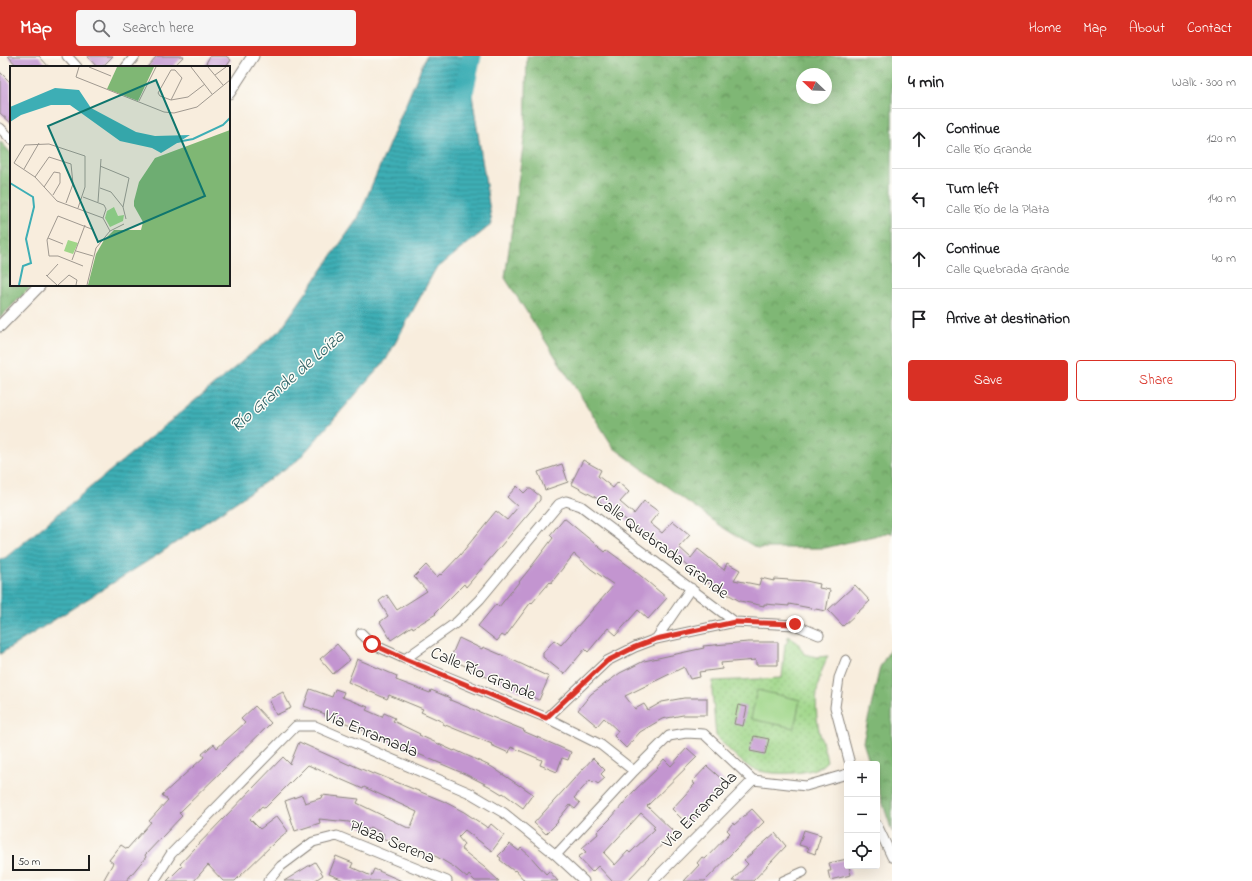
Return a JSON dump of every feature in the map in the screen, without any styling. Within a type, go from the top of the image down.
[{"type":"street","points":[[67,56],[76,66]]},
{"type":"street","points":[[127,66],[135,56]]},
{"type":"street","points":[[230,91],[253,56]]},
{"type":"street","points":[[0,128],[10,138]]},
{"type":"street","points":[[0,326],[39,286]]},
{"type":"street","name":"Calle Quebrada Grande","points":[[405,659],[463,616],[480,600],[559,504],[566,501],[581,506],[735,622],[795,624],[818,635]]},
{"type":"street","points":[[656,639],[691,588]]},
{"type":"street","points":[[546,718],[607,661],[635,647],[656,639],[735,622]]},
{"type":"street","name":"Calle Río Grande","points":[[361,633],[372,644],[546,718],[601,744],[634,771]]},
{"type":"street","points":[[846,660],[839,678],[835,707],[849,761]]},
{"type":"street","name":"Vía Enramada","points":[[154,881],[172,854],[296,726],[315,726],[470,792],[504,813],[556,855],[584,881]]},
{"type":"street","points":[[556,855],[634,771],[669,736],[686,733],[704,734],[753,780]]},
{"type":"street","name":"Vía Enramada","points":[[653,881],[753,780],[806,786],[844,775]]},
{"type":"street","points":[[880,831],[892,857]]},
{"type":"street","name":"Plaza Serena","points":[[268,881],[282,866],[313,842],[337,836],[447,881]]},
{"type":"street","points":[[783,881],[803,872]]},
{"type":"green space","points":[[527,56],[892,56],[892,534],[890,532],[825,548],[757,548],[725,529],[614,448],[505,278],[525,132]]},
{"type":"green space","points":[[0,141],[10,152],[10,286],[32,286],[0,318]]},
{"type":"green space","points":[[788,636],[798,643],[804,654],[817,657],[828,656],[821,672],[817,690],[816,707],[819,730],[827,761],[818,768],[803,772],[776,773],[759,771],[748,766],[733,754],[716,736],[712,691],[713,681],[782,678],[785,644],[788,642]]},
{"type":"green space","points":[[892,646],[892,832],[880,794],[880,761],[869,761],[863,742],[880,667]]},
{"type":"green space","points":[[757,690],[800,700],[794,728],[751,719]]},
{"type":"water","points":[[426,56],[466,56],[492,224],[435,270],[386,360],[298,460],[159,554],[0,654],[0,559],[5,558],[280,330],[358,218]]},
{"type":"building","points":[[8,56],[39,56],[48,66],[17,66]]},
{"type":"building","points":[[87,56],[113,56],[103,66],[96,66]]},
{"type":"building","points":[[157,56],[184,56],[174,66],[148,66]]},
{"type":"building","points":[[210,56],[226,56],[231,60],[227,66],[205,66]]},
{"type":"building","points":[[0,72],[10,82],[10,122],[0,113]]},
{"type":"building","points":[[583,460],[601,470],[598,476],[613,488],[618,482],[629,492],[620,502],[634,514],[644,501],[659,512],[650,523],[662,533],[673,521],[690,535],[679,547],[691,558],[698,549],[724,570],[727,563],[740,570],[734,580],[759,585],[761,578],[774,581],[774,579],[806,581],[820,584],[819,588],[830,590],[826,611],[789,604],[789,606],[764,604],[764,606],[740,601],[706,582],[649,534],[648,537],[621,516],[619,518],[595,497],[571,484]]},
{"type":"building","points":[[562,464],[568,482],[545,490],[538,472]]},
{"type":"building","points":[[517,486],[524,493],[528,489],[531,489],[540,496],[540,500],[466,587],[464,584],[435,613],[436,614],[413,628],[412,626],[391,640],[380,622],[388,616],[379,601],[387,595],[397,610],[427,591],[414,577],[426,565],[437,577],[440,574],[441,575],[460,555],[496,511],[507,520],[518,507],[507,497]]},
{"type":"building","points":[[564,518],[605,552],[607,550],[629,566],[667,598],[648,619],[638,610],[616,635],[608,628],[588,652],[585,649],[564,674],[543,657],[543,653],[554,640],[561,645],[614,585],[591,569],[574,554],[551,583],[550,582],[532,603],[531,602],[505,637],[502,635],[497,641],[478,626],[496,604],[499,607],[531,567],[553,538],[550,535]]},
{"type":"building","points":[[855,585],[870,601],[843,626],[828,610]]},
{"type":"building","points":[[459,638],[482,649],[483,647],[504,656],[549,677],[539,700],[473,671],[474,670],[450,659]]},
{"type":"building","points":[[748,642],[778,642],[778,665],[756,665],[756,660],[721,663],[722,669],[699,672],[700,677],[690,679],[684,667],[625,696],[635,709],[644,704],[648,710],[662,702],[684,698],[707,698],[707,715],[683,715],[662,719],[640,732],[626,748],[614,736],[618,731],[604,718],[597,726],[578,710],[591,694],[620,673],[644,661],[704,648],[703,646]]},
{"type":"building","points":[[337,644],[350,660],[333,674],[320,659]]},
{"type":"building","points":[[357,659],[397,676],[396,680],[430,693],[431,690],[450,698],[450,700],[524,730],[523,731],[571,752],[568,760],[562,758],[557,772],[540,765],[542,760],[511,747],[509,753],[491,745],[492,744],[443,724],[443,722],[421,712],[423,709],[389,695],[387,699],[348,682]]},
{"type":"building","points":[[310,689],[332,697],[335,689],[344,692],[342,697],[368,707],[366,710],[382,717],[384,713],[395,718],[393,721],[420,734],[419,735],[492,767],[533,794],[523,808],[503,793],[502,794],[465,774],[346,723],[325,716],[325,714],[304,706]]},
{"type":"building","points":[[283,692],[291,708],[276,715],[269,699]]},
{"type":"building","points":[[738,705],[747,707],[743,726],[734,724]]},
{"type":"building","points":[[255,706],[271,723],[179,813],[182,816],[145,855],[146,857],[126,881],[103,881],[113,863],[109,860],[121,845],[127,849],[168,800],[162,795],[204,757],[202,754],[214,744],[217,748],[245,723],[241,719]]},
{"type":"building","points":[[754,736],[769,739],[765,754],[750,751]]},
{"type":"building","points":[[299,742],[350,765],[373,774],[374,773],[443,801],[464,812],[488,828],[491,824],[504,835],[492,851],[465,830],[458,837],[464,844],[461,849],[499,881],[475,881],[469,875],[467,878],[454,867],[437,857],[391,838],[390,841],[382,838],[384,834],[370,827],[368,830],[349,822],[319,819],[320,823],[295,831],[285,801],[302,795],[305,803],[321,798],[322,795],[359,799],[357,803],[410,829],[417,812],[364,787],[363,789],[308,765],[265,808],[262,806],[250,819],[260,829],[277,816],[288,831],[235,881],[223,881],[208,865],[194,881],[167,881],[182,866],[180,864],[283,757],[290,764]]},
{"type":"building","points":[[687,748],[697,757],[647,806],[674,832],[627,881],[612,881],[598,866],[592,872],[578,857],[586,852],[582,848],[598,834],[597,832],[633,792],[658,768],[657,767],[664,759],[671,766]],"holes":[[[641,813],[655,826],[653,828],[655,829],[630,853],[628,851],[615,865],[604,853]]]},
{"type":"building","points":[[593,758],[605,770],[601,774],[605,778],[598,784],[594,781],[593,783],[590,780],[574,798],[580,803],[575,809],[570,805],[557,821],[558,822],[546,834],[534,823]]},
{"type":"building","points":[[707,766],[725,782],[687,824],[672,809],[695,784],[692,782]]},
{"type":"building","points":[[752,809],[764,822],[705,881],[684,881],[699,865],[697,863],[702,857],[705,859],[730,833],[727,830],[733,823],[734,825]]},
{"type":"building","points":[[804,830],[821,835],[815,854],[807,851],[809,848],[799,845]]},
{"type":"building","points":[[775,833],[786,846],[753,881],[732,881],[748,864],[744,860]]},
{"type":"building","points":[[510,844],[519,851],[521,848],[546,874],[549,871],[558,881],[525,881],[515,870],[514,871],[500,860],[501,858],[498,856]]},
{"type":"building","points":[[336,856],[353,863],[351,867],[371,876],[374,869],[402,881],[346,881],[329,874]]},
{"type":"building","points":[[844,860],[844,869],[850,869],[851,875],[830,880],[828,871],[831,871],[829,863]]},
{"type":"building","points":[[315,862],[323,875],[314,881],[284,881]]},
{"type":"waterway","name":"Río Grande de Loíza","points":[[463,97],[472,56]]},
{"type":"route","points":[[372,644],[546,718],[607,661],[635,647],[656,639],[735,622],[795,624]]}]
